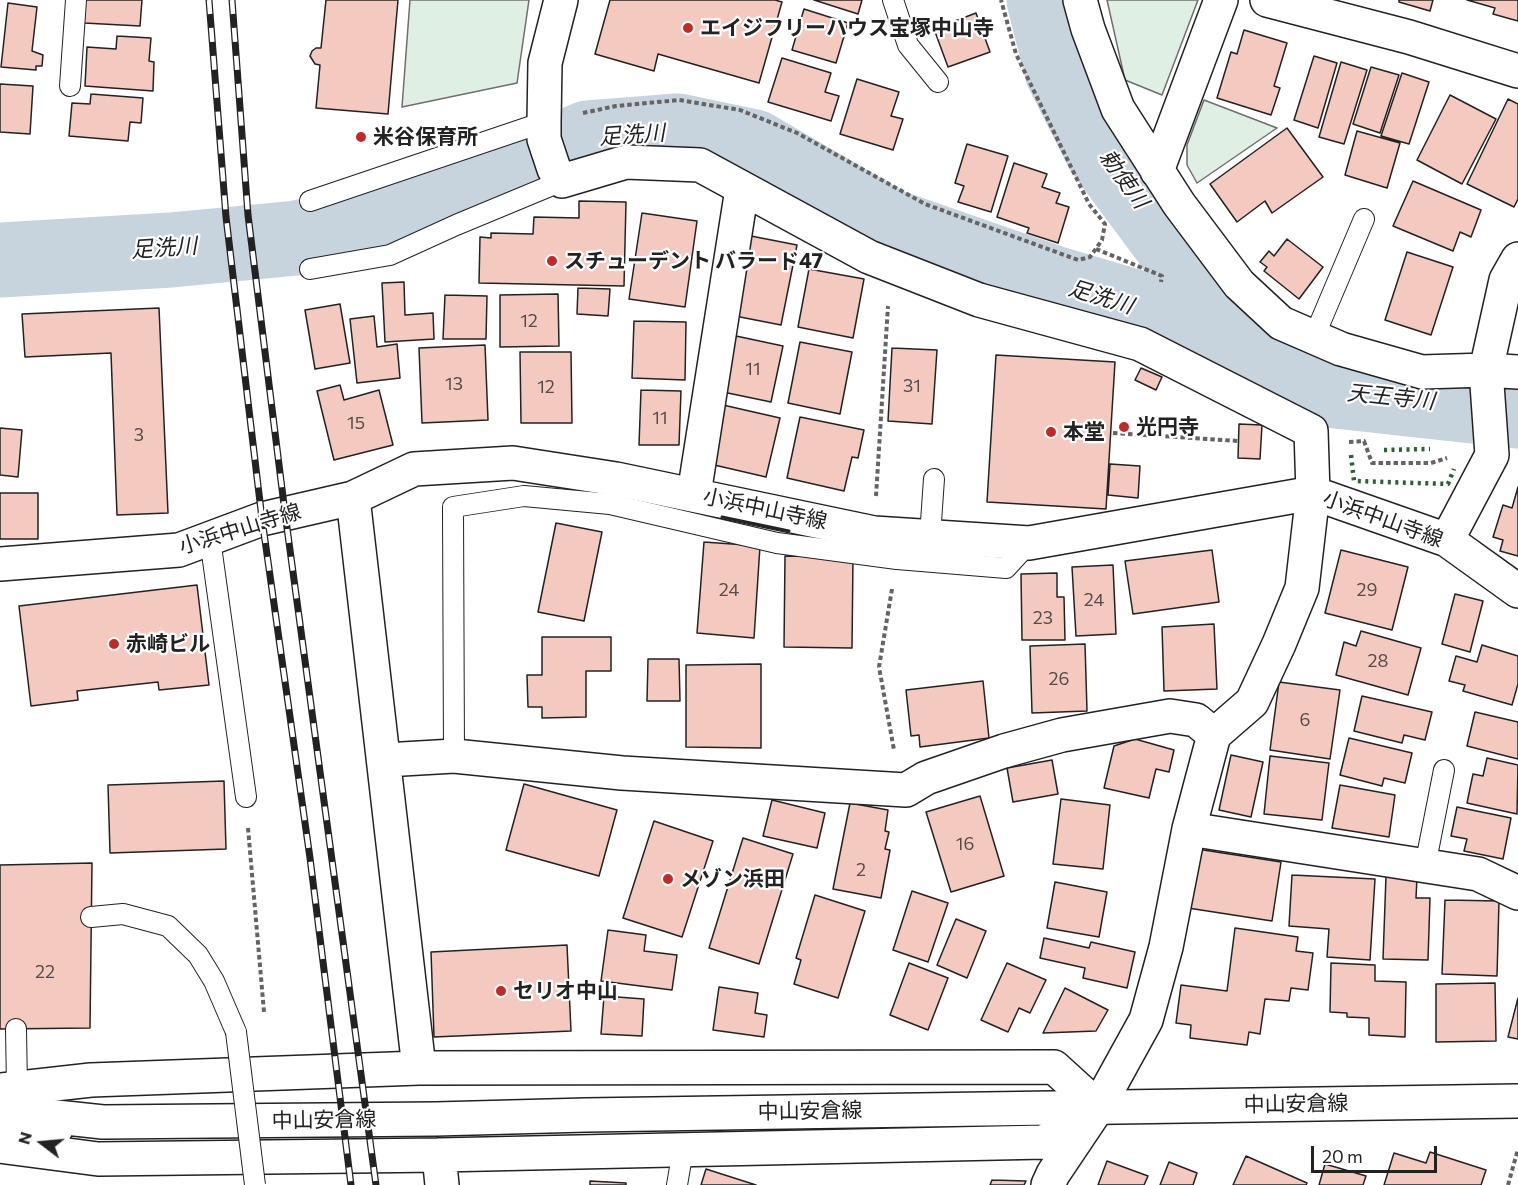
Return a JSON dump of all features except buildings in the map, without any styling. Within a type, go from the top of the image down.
[{"type":"street","points":[[561,0],[545,63],[551,153],[626,162],[700,165],[869,257],[979,300],[1140,344],[1311,431],[1313,494],[1302,588],[1252,702],[1214,735],[1189,829],[1166,947],[1146,1020],[1098,1107],[1048,1185]]},
{"type":"street","points":[[1080,0],[1088,29],[1118,109],[1179,204],[1239,284],[1281,323],[1341,349],[1422,372],[1497,375]]},
{"type":"street","points":[[1157,171],[1221,0]]},
{"type":"street","points":[[1267,0],[1409,37],[1518,71]]},
{"type":"street","points":[[694,494],[742,189]]},
{"type":"street","points":[[1447,540],[1501,450],[1497,375],[1506,280],[1518,259]]},
{"type":"street","name":"小浜中山寺線","points":[[0,564],[179,550],[262,519],[353,498],[414,469],[513,463],[614,492],[694,494],[874,533],[1029,543],[1313,494],[1447,540],[1518,591]]},
{"type":"street","points":[[353,498],[419,1068]]},
{"type":"street","points":[[385,760],[454,756],[622,773],[906,790],[926,778],[1004,751],[1062,735],[1134,722],[1170,716],[1196,720],[1214,735]]},
{"type":"street","points":[[1189,829],[1478,874],[1518,893]]},
{"type":"street","points":[[6,1096],[91,1080],[419,1068],[1054,1067],[1098,1107]]},
{"type":"street","name":"中山安倉線","points":[[6,1096],[103,1122]]},
{"type":"street","name":"中山安倉線","points":[[0,1138],[103,1122],[436,1119],[1518,1101]]},
{"type":"street","points":[[0,1146],[98,1159],[440,1170],[683,1150],[1044,1142],[1098,1107]]},
{"type":"lane","points":[[70,86],[76,0]]},
{"type":"lane","points":[[893,0],[908,45],[938,82]]},
{"type":"lane","points":[[310,201],[551,153]]},
{"type":"lane","points":[[310,269],[390,255],[456,225],[551,153]]},
{"type":"lane","points":[[1314,337],[1364,219]]},
{"type":"lane","points":[[930,536],[934,479]]},
{"type":"lane","points":[[454,756],[453,507],[524,496],[614,492],[777,543],[897,559],[1006,568],[1029,543]]},
{"type":"lane","points":[[210,538],[246,797]]},
{"type":"lane","points":[[1425,866],[1444,770]]},
{"type":"lane","points":[[91,917],[123,915],[168,926],[198,955],[214,981],[237,1032],[255,1185]]},
{"type":"lane","points":[[6,1096],[16,1029]]},
{"type":"lane","points":[[677,1185],[683,1150]]},
{"type":"path","points":[[551,153],[616,106],[679,100],[740,110],[797,133],[925,204],[1078,260],[1090,257],[1102,240],[1105,224],[1089,204],[1016,54],[1001,0]]},
{"type":"path","points":[[1096,249],[1162,276],[1161,282]]},
{"type":"path","points":[[874,533],[891,266]]},
{"type":"path","points":[[1113,433],[1239,441]]},
{"type":"path","points":[[1311,445],[1364,441],[1372,463],[1431,463],[1461,453],[1501,450]]},
{"type":"path","points":[[894,789],[895,754],[879,668],[897,559]]},
{"type":"path","points":[[246,797],[264,1014]]},
{"type":"path","points":[[1508,1185],[1518,1149]]},
{"type":"green space","points":[[410,0],[529,0],[517,83],[402,107]]},
{"type":"green space","points":[[1107,0],[1198,0],[1162,95],[1125,80]]},
{"type":"green space","points":[[1204,100],[1277,128],[1197,183],[1187,165],[1187,145]]},
{"type":"waterway","name":"勅使川","points":[[1044,0],[1062,71],[1103,152],[1242,339]]},
{"type":"waterway","name":"足洗川","points":[[0,260],[171,250],[297,238],[413,213],[588,138],[678,131],[754,147],[889,226],[1053,283],[1242,339],[1258,350],[1336,391],[1518,411]]},
{"type":"railway","points":[[209,0],[226,217],[262,519],[310,858],[351,1185]]},
{"type":"railway","points":[[232,0],[248,215],[285,513],[376,1185]]},
{"type":"hedge","points":[[1384,450],[1430,449]]},
{"type":"hedge","points":[[1351,455],[1354,481],[1448,484],[1454,469]]},
{"type":"wall","points":[[722,517],[789,531]]},
{"type":"place","name":"エイジフリーハウス宝塚中山寺","points":[[688,28]]},
{"type":"place","name":"米谷保育所","points":[[361,137]]},
{"type":"place","name":"スチューデント バラード47","points":[[552,261]]},
{"type":"place","name":"光円寺","points":[[1124,427]]},
{"type":"place","name":"本堂","points":[[1051,432]]},
{"type":"place","name":"赤崎ビル","points":[[114,644]]},
{"type":"place","name":"メゾン浜田","points":[[668,879]]},
{"type":"place","name":"セリオ中山","points":[[501,991]]},
{"type":"water label","name":"天王寺川","points":[[1391,397]]}]
